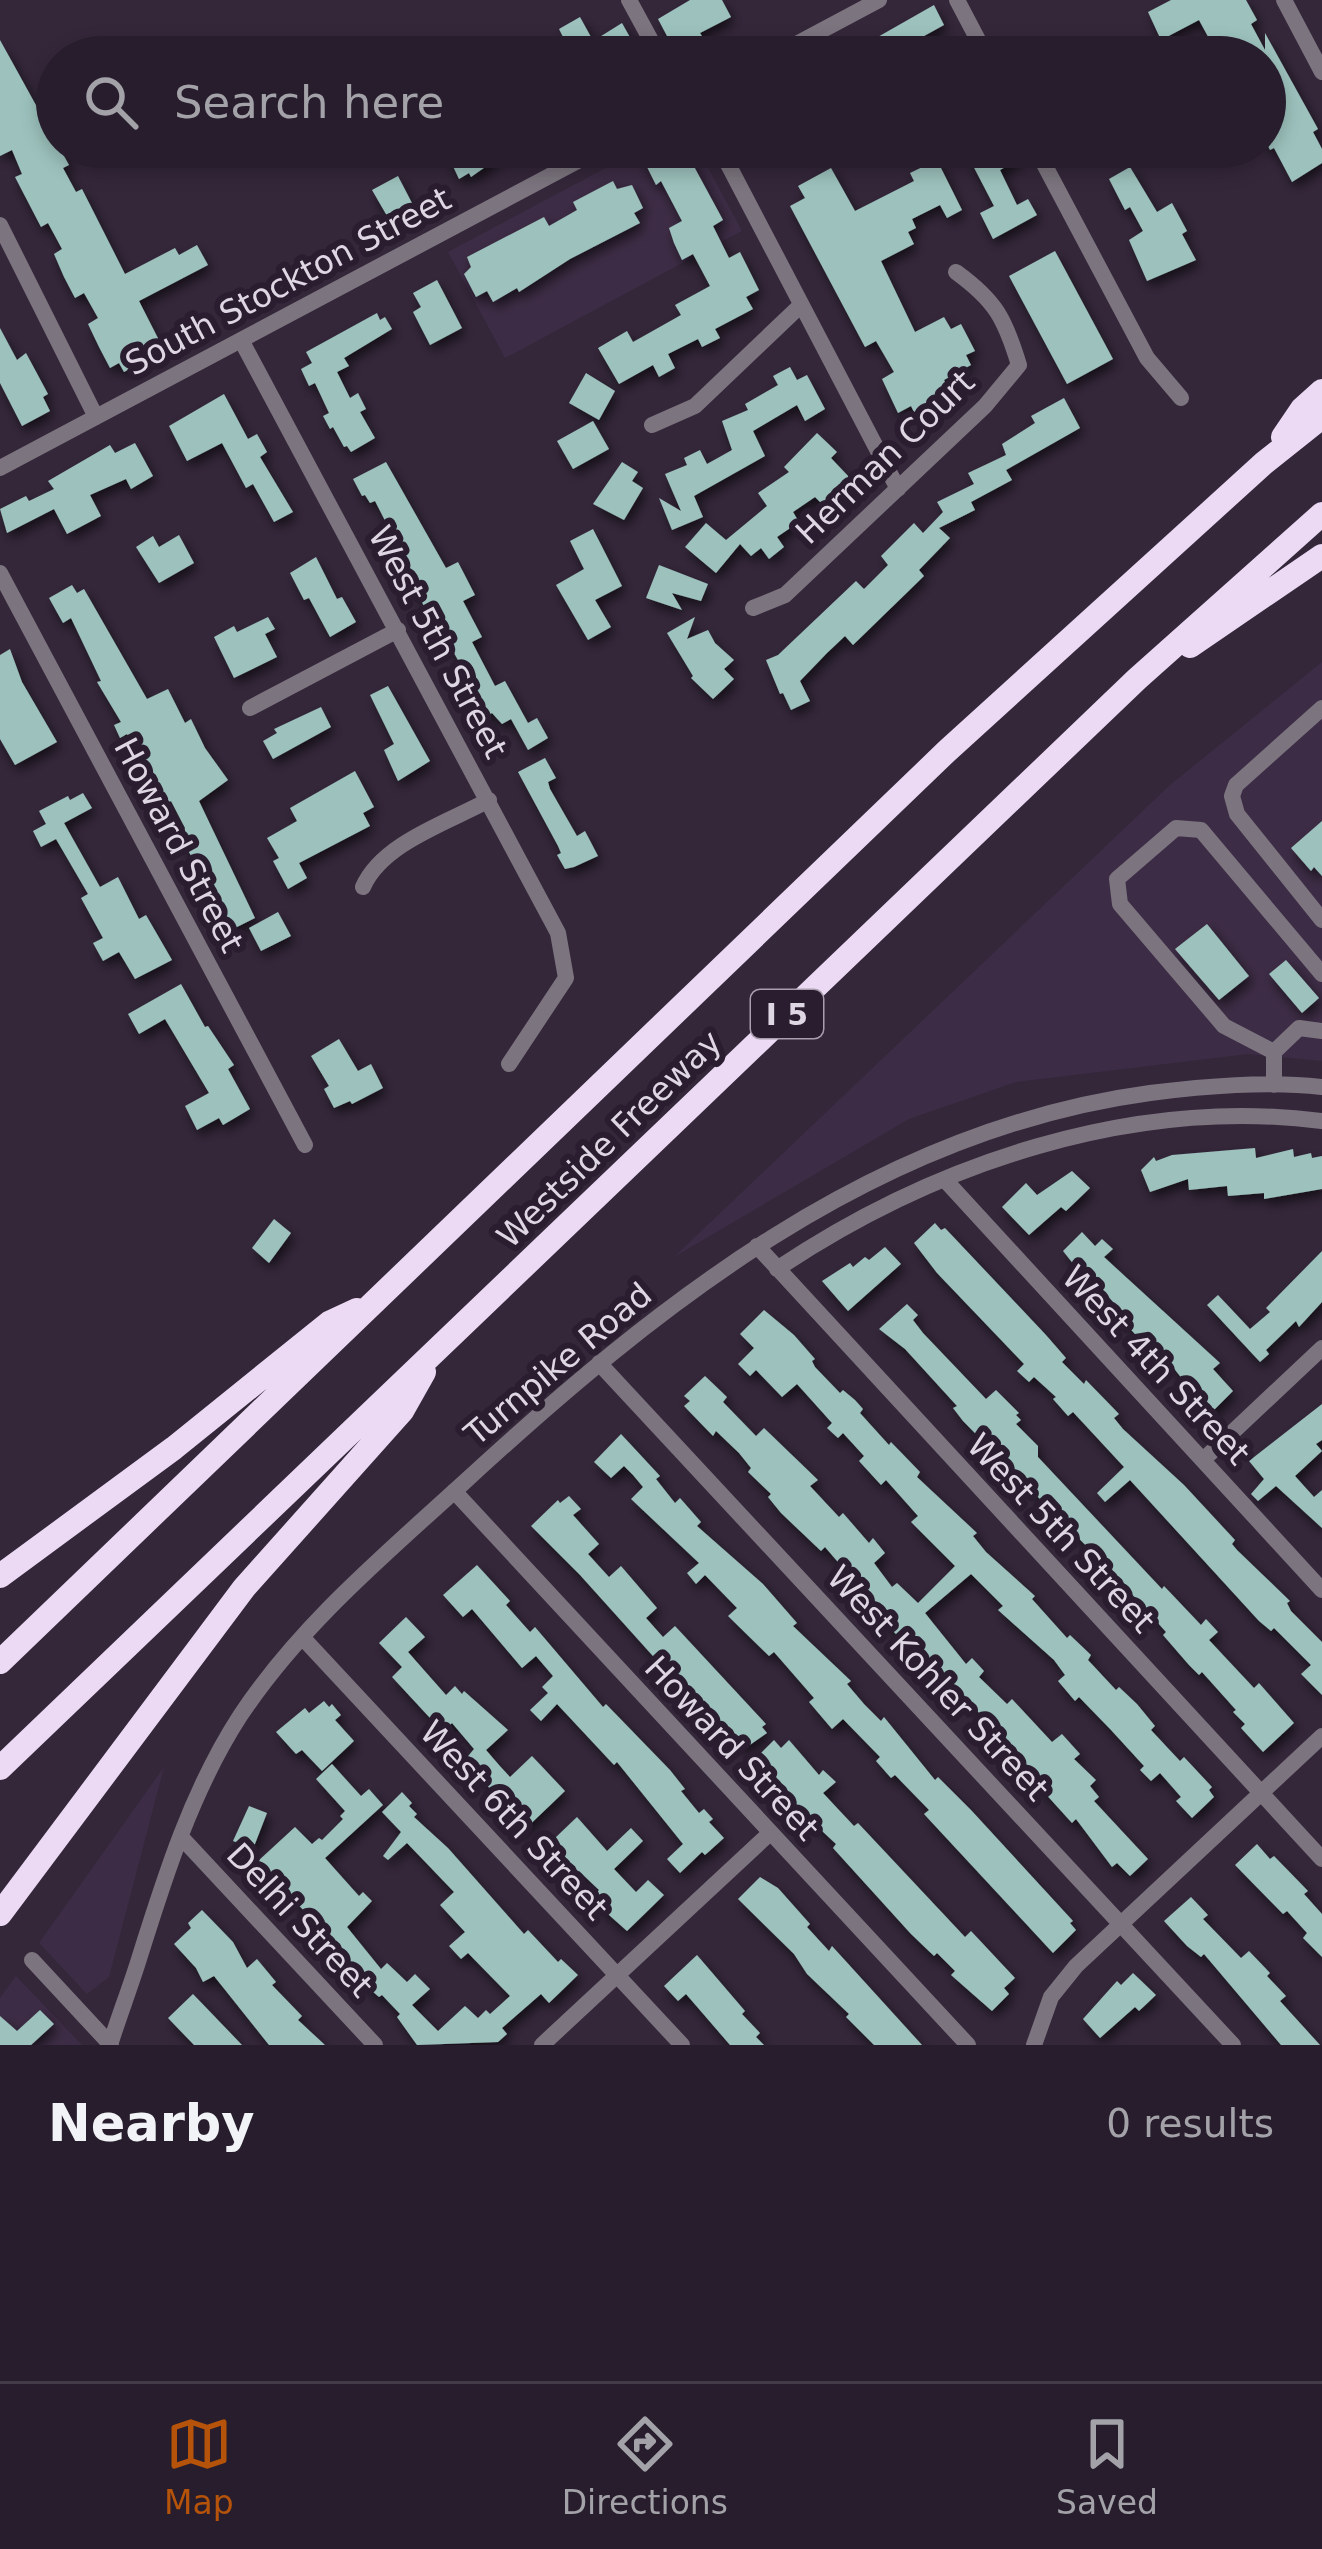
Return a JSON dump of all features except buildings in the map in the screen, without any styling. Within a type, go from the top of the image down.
[{"type":"highway","points":[[1264,463],[1302,409],[1322,391]]},
{"type":"highway","name":"Westside Freeway","points":[[0,1662],[947,751],[1322,416]]},
{"type":"highway","name":"Westside Freeway","points":[[0,1768],[1137,679],[1322,514]]},
{"type":"highway","points":[[1137,679],[1322,556]]},
{"type":"highway","points":[[0,1576],[173,1448],[329,1323],[376,1302]]},
{"type":"highway","points":[[0,1914],[244,1588],[402,1412],[437,1349]]},
{"type":"street","points":[[629,0],[649,36]]},
{"type":"street","points":[[811,36],[879,0]]},
{"type":"street","points":[[957,0],[976,36]]},
{"type":"street","points":[[1283,0],[1322,72]]},
{"type":"street","name":"South Stockton Street","points":[[0,468],[565,168]]},
{"type":"street","points":[[730,168],[898,488]]},
{"type":"street","points":[[1046,168],[1147,358],[1181,398]]},
{"type":"street","points":[[0,225],[96,417]]},
{"type":"street","name":"Herman Court","points":[[752,608],[785,595],[986,406],[1019,365],[1007,325],[987,295],[956,272]]},
{"type":"street","points":[[652,425],[695,406],[801,305]]},
{"type":"street","name":"West 5th Street","points":[[241,340],[558,933],[566,978],[509,1064]]},
{"type":"street","name":"Howard Street","points":[[0,573],[305,1145]]},
{"type":"street","points":[[250,708],[398,630]]},
{"type":"street","points":[[1322,708],[1236,785],[1232,796],[1237,814],[1322,920]]},
{"type":"street","points":[[363,886],[368,874],[398,849],[489,800]]},
{"type":"street","points":[[1274,1052],[1224,1026],[1120,904],[1117,879],[1176,828],[1201,830],[1322,974]]},
{"type":"street","points":[[1274,1085],[1274,1052],[1299,1028],[1322,1031]]},
{"type":"street","name":"Turnpike Road","points":[[111,2045],[181,1837],[236,1722],[302,1636],[454,1490],[598,1363],[757,1246],[839,1195],[899,1165],[1015,1122],[1145,1094],[1274,1085],[1322,1087]]},
{"type":"street","points":[[777,1269],[812,1245],[946,1180],[1018,1152],[1121,1126],[1218,1115],[1322,1120]]},
{"type":"street","name":"West 4th Street","points":[[946,1180],[1322,1590]]},
{"type":"street","name":"West 5th Street","points":[[757,1246],[1322,1859]]},
{"type":"street","points":[[1203,1460],[1322,1348]]},
{"type":"street","name":"West Kohler Street","points":[[598,1363],[1233,2045]]},
{"type":"street","name":"Howard Street","points":[[454,1490],[968,2045]]},
{"type":"street","name":"West 6th Street","points":[[302,1636],[682,2045]]},
{"type":"street","points":[[1034,2045],[1060,1984],[1322,1736]]},
{"type":"street","points":[[542,2045],[770,1833]]},
{"type":"street","name":"Delhi Street","points":[[181,1837],[375,2045]]},
{"type":"street","points":[[32,1960],[111,2045]]},
{"type":"shaded area","points":[[606,168],[708,168],[742,231],[505,358],[448,252]]},
{"type":"shaded area","points":[[1322,662],[1322,1061],[1248,1054],[1016,1082],[909,1119],[674,1257],[1170,785]]},
{"type":"shaded area","points":[[164,1767],[109,1977],[87,1994],[39,1943]]},
{"type":"shaded area","points":[[16,1976],[82,2045],[0,2045],[0,1998]]}]
